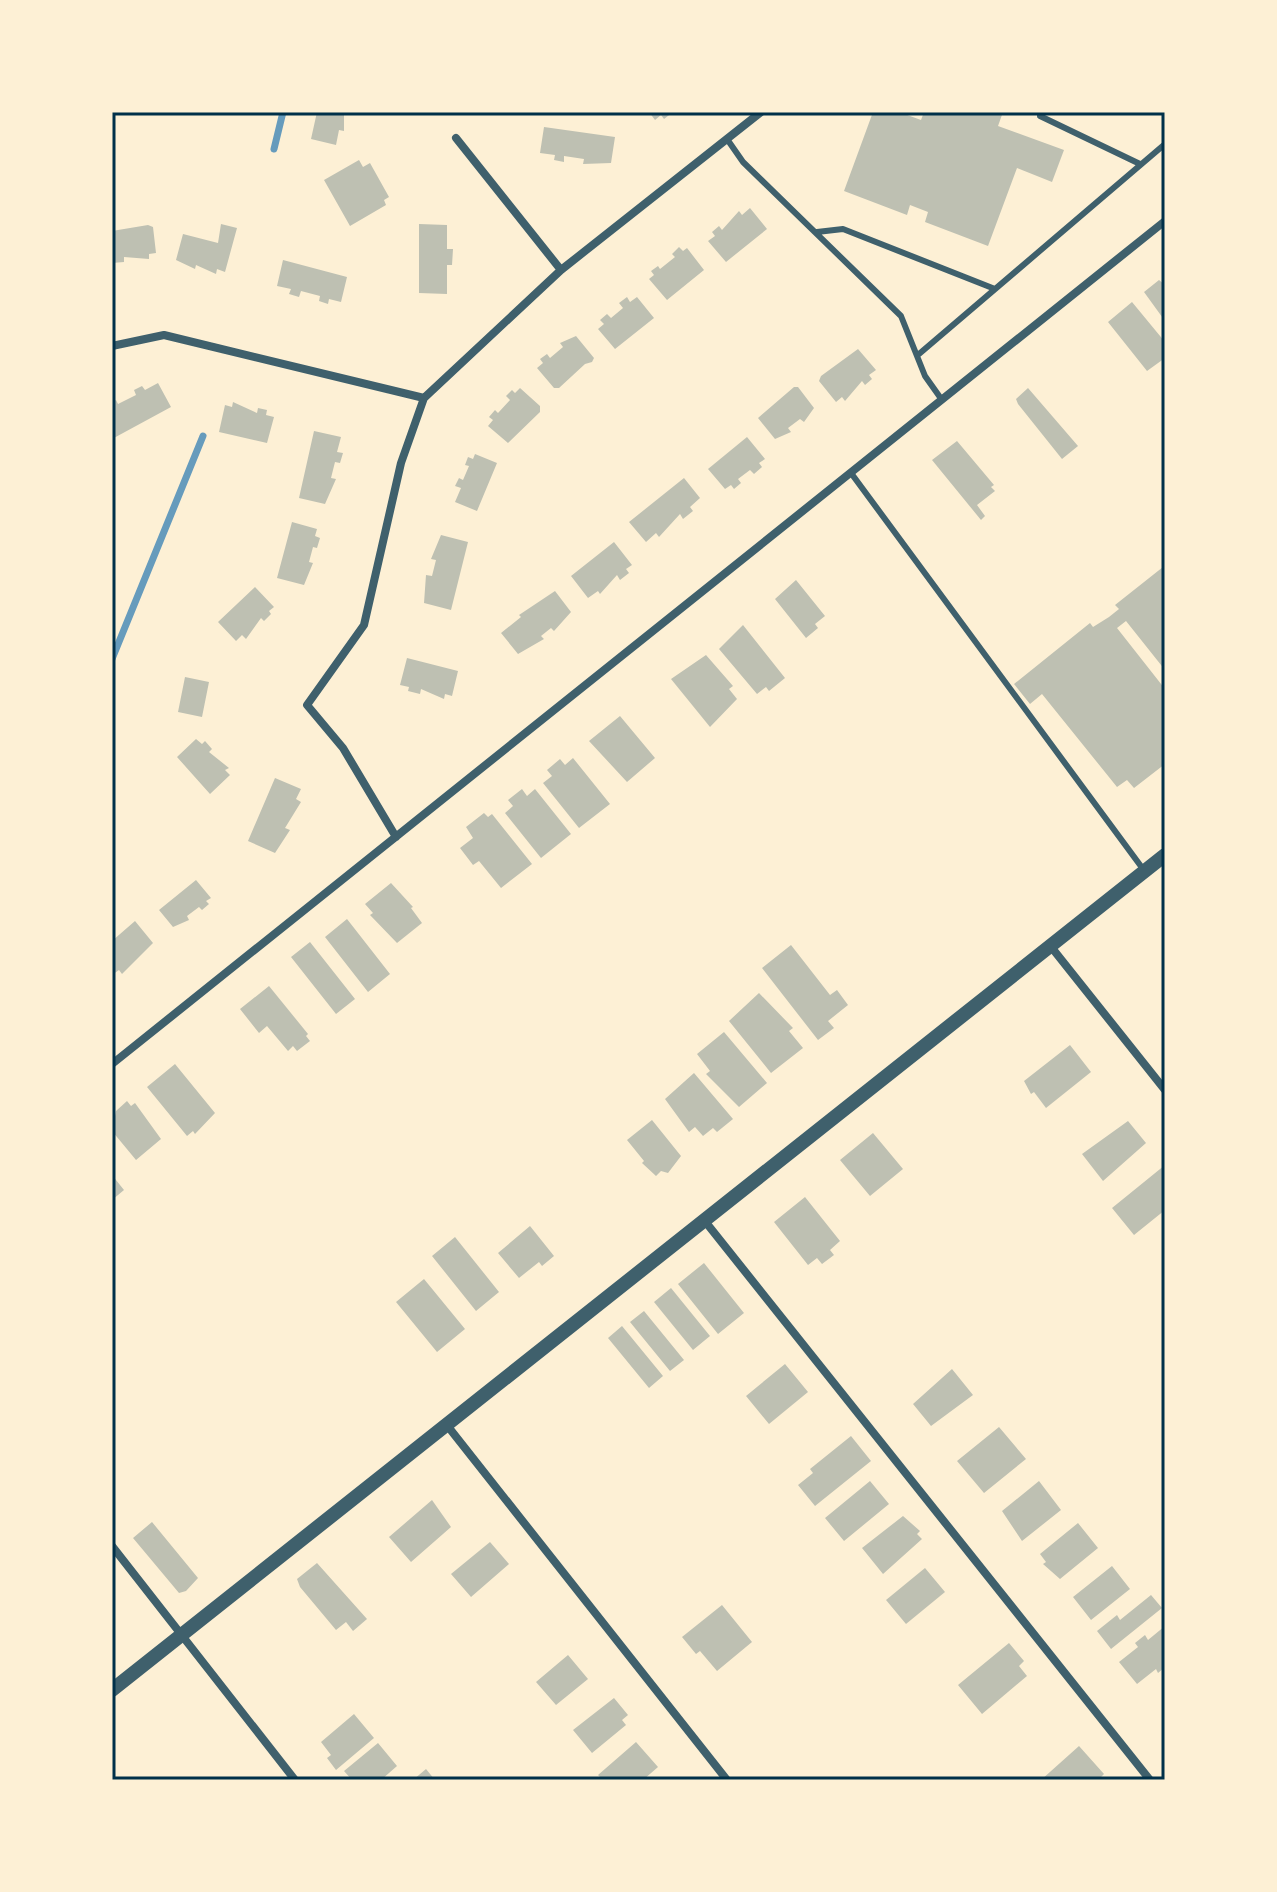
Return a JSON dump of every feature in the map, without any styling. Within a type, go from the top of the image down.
[{"type":"street","points":[[396,837],[343,748],[307,705],[364,625],[401,463],[424,398],[561,270],[761,112]]},
{"type":"street","points":[[456,138],[561,270]]},
{"type":"street","points":[[112,1064],[1165,221]]},
{"type":"street","points":[[112,346],[164,335],[424,398]]},
{"type":"street","points":[[112,1690],[445,1424],[1052,948],[1165,855]]},
{"type":"street","points":[[1052,948],[1165,1090]]},
{"type":"street","points":[[704,1220],[1150,1780]]},
{"type":"street","points":[[445,1424],[727,1780]]},
{"type":"street","points":[[112,1546],[295,1780]]},
{"type":"lane","points":[[1041,112],[1040,116],[1140,164]]},
{"type":"lane","points":[[727,139],[743,162],[901,316],[919,354],[925,376],[942,400]]},
{"type":"lane","points":[[919,354],[1165,144]]},
{"type":"lane","points":[[817,232],[843,229],[995,289]]},
{"type":"lane","points":[[851,473],[1144,871]]},
{"type":"building","points":[[317,112],[344,112],[344,131],[339,130],[336,145],[311,139]]},
{"type":"building","points":[[649,112],[673,112],[664,119],[661,115],[655,120]]},
{"type":"building","points":[[873,112],[899,112],[921,120],[924,112],[1003,112],[998,126],[1064,150],[1052,182],[1017,168],[988,246],[925,222],[928,212],[910,205],[907,215],[844,191]]},
{"type":"building","points":[[544,127],[615,137],[611,163],[583,164],[584,159],[564,156],[564,162],[554,160],[555,155],[540,153]]},
{"type":"building","points":[[359,160],[363,167],[370,163],[389,197],[384,200],[386,205],[350,226],[324,180]]},
{"type":"building","points":[[750,208],[767,229],[726,262],[708,241],[715,236],[712,232],[719,226],[722,230],[739,211],[742,215]]},
{"type":"building","points":[[221,224],[237,228],[225,272],[217,269],[216,274],[196,265],[195,269],[176,260],[183,234],[218,243]]},
{"type":"building","points":[[419,224],[447,225],[447,249],[453,249],[452,265],[447,265],[447,294],[419,293]]},
{"type":"building","points":[[148,225],[153,227],[156,253],[149,254],[149,259],[124,257],[124,262],[112,263],[112,231]]},
{"type":"building","points":[[679,247],[683,251],[687,248],[704,270],[667,300],[649,279],[654,275],[651,271],[658,266],[660,269],[675,257],[672,254]]},
{"type":"building","points":[[283,260],[347,277],[341,302],[329,299],[328,304],[319,301],[320,296],[301,291],[299,297],[289,294],[291,289],[277,286]]},
{"type":"building","points":[[1159,280],[1165,285],[1165,321],[1144,292]]},
{"type":"building","points":[[627,297],[630,302],[637,297],[654,318],[615,349],[598,329],[604,324],[600,320],[607,314],[611,318],[623,308],[619,303]]},
{"type":"building","points":[[1132,302],[1165,342],[1165,358],[1147,371],[1108,322]]},
{"type":"building","points":[[576,336],[594,358],[559,388],[554,388],[537,368],[543,363],[540,359],[547,354],[550,358],[563,347],[560,343]]},
{"type":"building","points":[[858,349],[876,370],[869,375],[872,379],[865,385],[862,381],[845,401],[842,397],[836,402],[819,381],[821,376]]},
{"type":"building","points":[[158,383],[171,407],[112,439],[112,402],[116,400],[118,404],[136,395],[134,390],[142,386],[145,390]]},
{"type":"building","points":[[794,387],[798,387],[814,408],[804,422],[800,419],[788,428],[791,432],[775,439],[758,418]]},
{"type":"building","points":[[520,388],[540,406],[540,412],[508,443],[488,426],[493,420],[489,417],[495,410],[498,413],[510,400],[506,396],[512,390],[515,393]]},
{"type":"building","points":[[1028,388],[1078,446],[1062,459],[1018,404],[1016,399]]},
{"type":"building","points":[[233,402],[257,413],[258,408],[267,410],[266,415],[274,417],[267,443],[219,432],[225,405],[232,407]]},
{"type":"building","points":[[314,431],[341,437],[337,452],[343,453],[340,463],[335,462],[331,478],[336,479],[325,504],[299,498]]},
{"type":"building","points":[[747,437],[765,459],[759,463],[762,467],[754,474],[750,470],[738,479],[741,483],[734,489],[731,485],[725,489],[708,469]]},
{"type":"building","points":[[957,441],[994,485],[991,487],[995,491],[977,505],[985,516],[981,520],[932,460]]},
{"type":"building","points":[[475,454],[497,463],[477,511],[455,502],[461,488],[455,486],[459,478],[463,480],[469,466],[465,465],[468,457],[473,459]]},
{"type":"building","points":[[684,478],[700,498],[690,507],[693,511],[683,519],[680,514],[659,537],[656,533],[646,542],[629,522]]},
{"type":"building","points":[[292,522],[317,529],[315,536],[320,538],[317,548],[313,547],[309,562],[313,563],[304,585],[277,578]]},
{"type":"building","points":[[441,535],[468,542],[451,610],[424,603],[426,575],[432,576],[436,560],[431,559]]},
{"type":"building","points":[[614,542],[632,565],[626,569],[629,573],[620,580],[617,575],[600,594],[598,591],[588,598],[571,576]]},
{"type":"building","points":[[1163,567],[1165,670],[1126,621],[1117,628],[1165,689],[1165,764],[1134,788],[1127,780],[1117,787],[1042,694],[1030,704],[1014,684],[1090,623],[1093,627],[1109,617],[1119,609],[1115,605]]},
{"type":"building","points":[[796,580],[825,616],[815,624],[818,628],[806,638],[775,599]]},
{"type":"building","points":[[255,587],[274,607],[264,621],[261,618],[246,639],[242,635],[236,641],[218,622]]},
{"type":"building","points":[[555,591],[571,612],[554,631],[551,628],[541,636],[544,639],[518,654],[501,633],[521,617],[519,615]]},
{"type":"building","points":[[743,625],[785,678],[769,691],[766,687],[757,694],[719,649]]},
{"type":"building","points":[[706,655],[733,686],[729,689],[737,699],[710,727],[671,679]]},
{"type":"building","points":[[407,658],[458,671],[452,696],[445,694],[444,699],[421,689],[420,694],[400,685]]},
{"type":"building","points":[[185,677],[209,682],[202,717],[178,712]]},
{"type":"building","points":[[620,716],[655,758],[627,782],[589,741]]},
{"type":"building","points":[[196,739],[202,744],[205,741],[212,749],[209,752],[229,768],[225,770],[230,775],[210,794],[177,757]]},
{"type":"building","points":[[573,758],[610,804],[579,828],[543,783],[552,776],[547,770],[560,759],[565,765]]},
{"type":"building","points":[[275,778],[301,789],[296,799],[301,802],[285,828],[290,830],[275,853],[248,841]]},
{"type":"building","points":[[522,789],[527,796],[535,789],[571,834],[541,858],[505,813],[513,806],[508,800]]},
{"type":"building","points":[[484,813],[488,817],[492,814],[532,864],[501,888],[479,861],[473,865],[460,848],[473,838],[466,827]]},
{"type":"building","points":[[196,880],[211,898],[206,901],[209,904],[202,910],[199,907],[187,916],[189,920],[173,927],[159,910]]},
{"type":"building","points":[[391,883],[413,907],[422,923],[397,943],[370,915],[373,913],[365,904]]},
{"type":"building","points":[[347,919],[390,974],[368,992],[325,937]]},
{"type":"building","points":[[135,921],[153,943],[122,974],[119,970],[112,975],[112,941]]},
{"type":"building","points":[[310,942],[355,999],[336,1014],[291,957]]},
{"type":"building","points":[[791,945],[830,995],[837,990],[848,1005],[828,1021],[834,1028],[818,1040],[762,968]]},
{"type":"building","points":[[269,986],[308,1034],[306,1036],[310,1041],[297,1051],[293,1046],[288,1051],[267,1026],[259,1033],[240,1009]]},
{"type":"building","points":[[759,993],[793,1028],[789,1031],[803,1048],[771,1073],[729,1021]]},
{"type":"building","points":[[724,1032],[767,1083],[739,1107],[706,1074],[710,1071],[697,1054]]},
{"type":"building","points":[[1070,1045],[1091,1072],[1046,1108],[1034,1092],[1031,1094],[1024,1081]]},
{"type":"building","points":[[175,1064],[215,1113],[195,1134],[193,1131],[187,1136],[147,1087]]},
{"type":"building","points":[[694,1073],[733,1119],[717,1132],[713,1128],[703,1136],[695,1127],[689,1132],[665,1099]]},
{"type":"building","points":[[127,1101],[131,1106],[135,1103],[161,1139],[136,1160],[112,1131],[116,1111]]},
{"type":"building","points":[[652,1120],[681,1156],[668,1173],[661,1171],[656,1176],[642,1163],[644,1161],[627,1140]]},
{"type":"building","points":[[1128,1121],[1146,1143],[1103,1181],[1082,1154]]},
{"type":"building","points":[[873,1133],[903,1169],[870,1196],[840,1160]]},
{"type":"building","points":[[1165,1165],[1165,1210],[1134,1235],[1112,1208]]},
{"type":"building","points":[[112,1175],[124,1190],[112,1200]]},
{"type":"building","points":[[805,1197],[840,1241],[830,1250],[834,1255],[822,1264],[817,1258],[808,1265],[774,1222]]},
{"type":"building","points":[[530,1226],[554,1256],[542,1266],[539,1262],[519,1278],[498,1253]]},
{"type":"building","points":[[455,1237],[499,1292],[476,1311],[432,1256]]},
{"type":"building","points":[[704,1263],[744,1313],[718,1334],[678,1284]]},
{"type":"building","points":[[424,1279],[465,1329],[437,1352],[396,1302]]},
{"type":"building","points":[[671,1288],[710,1336],[693,1350],[654,1302]]},
{"type":"building","points":[[644,1311],[684,1360],[670,1371],[630,1322]]},
{"type":"building","points":[[622,1326],[663,1376],[649,1388],[608,1338]]},
{"type":"building","points":[[785,1364],[808,1392],[769,1424],[746,1396]]},
{"type":"building","points":[[952,1369],[973,1395],[931,1426],[913,1404]]},
{"type":"building","points":[[999,1427],[1026,1459],[984,1493],[957,1461]]},
{"type":"building","points":[[851,1436],[871,1461],[815,1506],[798,1485],[813,1473],[810,1469]]},
{"type":"building","points":[[870,1481],[889,1504],[844,1541],[825,1518]]},
{"type":"building","points":[[1039,1481],[1061,1510],[1022,1541],[1002,1511]]},
{"type":"building","points":[[432,1500],[451,1527],[411,1562],[389,1537]]},
{"type":"building","points":[[903,1516],[920,1531],[917,1534],[922,1539],[883,1574],[862,1548]]},
{"type":"building","points":[[152,1522],[198,1578],[186,1591],[179,1593],[133,1538]]},
{"type":"building","points":[[1078,1523],[1098,1548],[1060,1579],[1043,1564],[1046,1562],[1040,1554]]},
{"type":"building","points":[[490,1542],[509,1564],[471,1597],[451,1574]]},
{"type":"building","points":[[317,1563],[367,1619],[353,1631],[346,1622],[336,1630],[300,1587],[297,1579]]},
{"type":"building","points":[[1112,1566],[1130,1589],[1091,1620],[1073,1597]]},
{"type":"building","points":[[925,1568],[945,1592],[906,1624],[886,1600]]},
{"type":"building","points":[[1151,1595],[1162,1608],[1111,1649],[1097,1631],[1117,1615],[1120,1620]]},
{"type":"building","points":[[722,1605],[752,1642],[717,1671],[700,1651],[696,1654],[682,1637]]},
{"type":"building","points":[[1165,1626],[1165,1667],[1158,1673],[1156,1669],[1137,1684],[1119,1662],[1138,1647],[1135,1643],[1145,1635],[1148,1640]]},
{"type":"building","points":[[1009,1643],[1024,1661],[1019,1666],[1027,1676],[982,1714],[958,1685]]},
{"type":"building","points":[[568,1655],[588,1679],[556,1705],[536,1682]]},
{"type":"building","points":[[614,1698],[628,1715],[622,1720],[626,1725],[592,1753],[573,1730]]},
{"type":"building","points":[[354,1714],[374,1738],[336,1770],[327,1758],[331,1755],[321,1742]]},
{"type":"building","points":[[636,1742],[658,1767],[643,1780],[603,1780],[598,1775]]},
{"type":"building","points":[[378,1743],[397,1766],[381,1780],[352,1780],[344,1771]]},
{"type":"building","points":[[1079,1746],[1104,1774],[1098,1780],[1041,1780]]},
{"type":"building","points":[[426,1769],[435,1780],[413,1780]]},
{"type":"waterway","points":[[274,149],[283,112]]},
{"type":"waterway","points":[[112,659],[203,436]]}]
